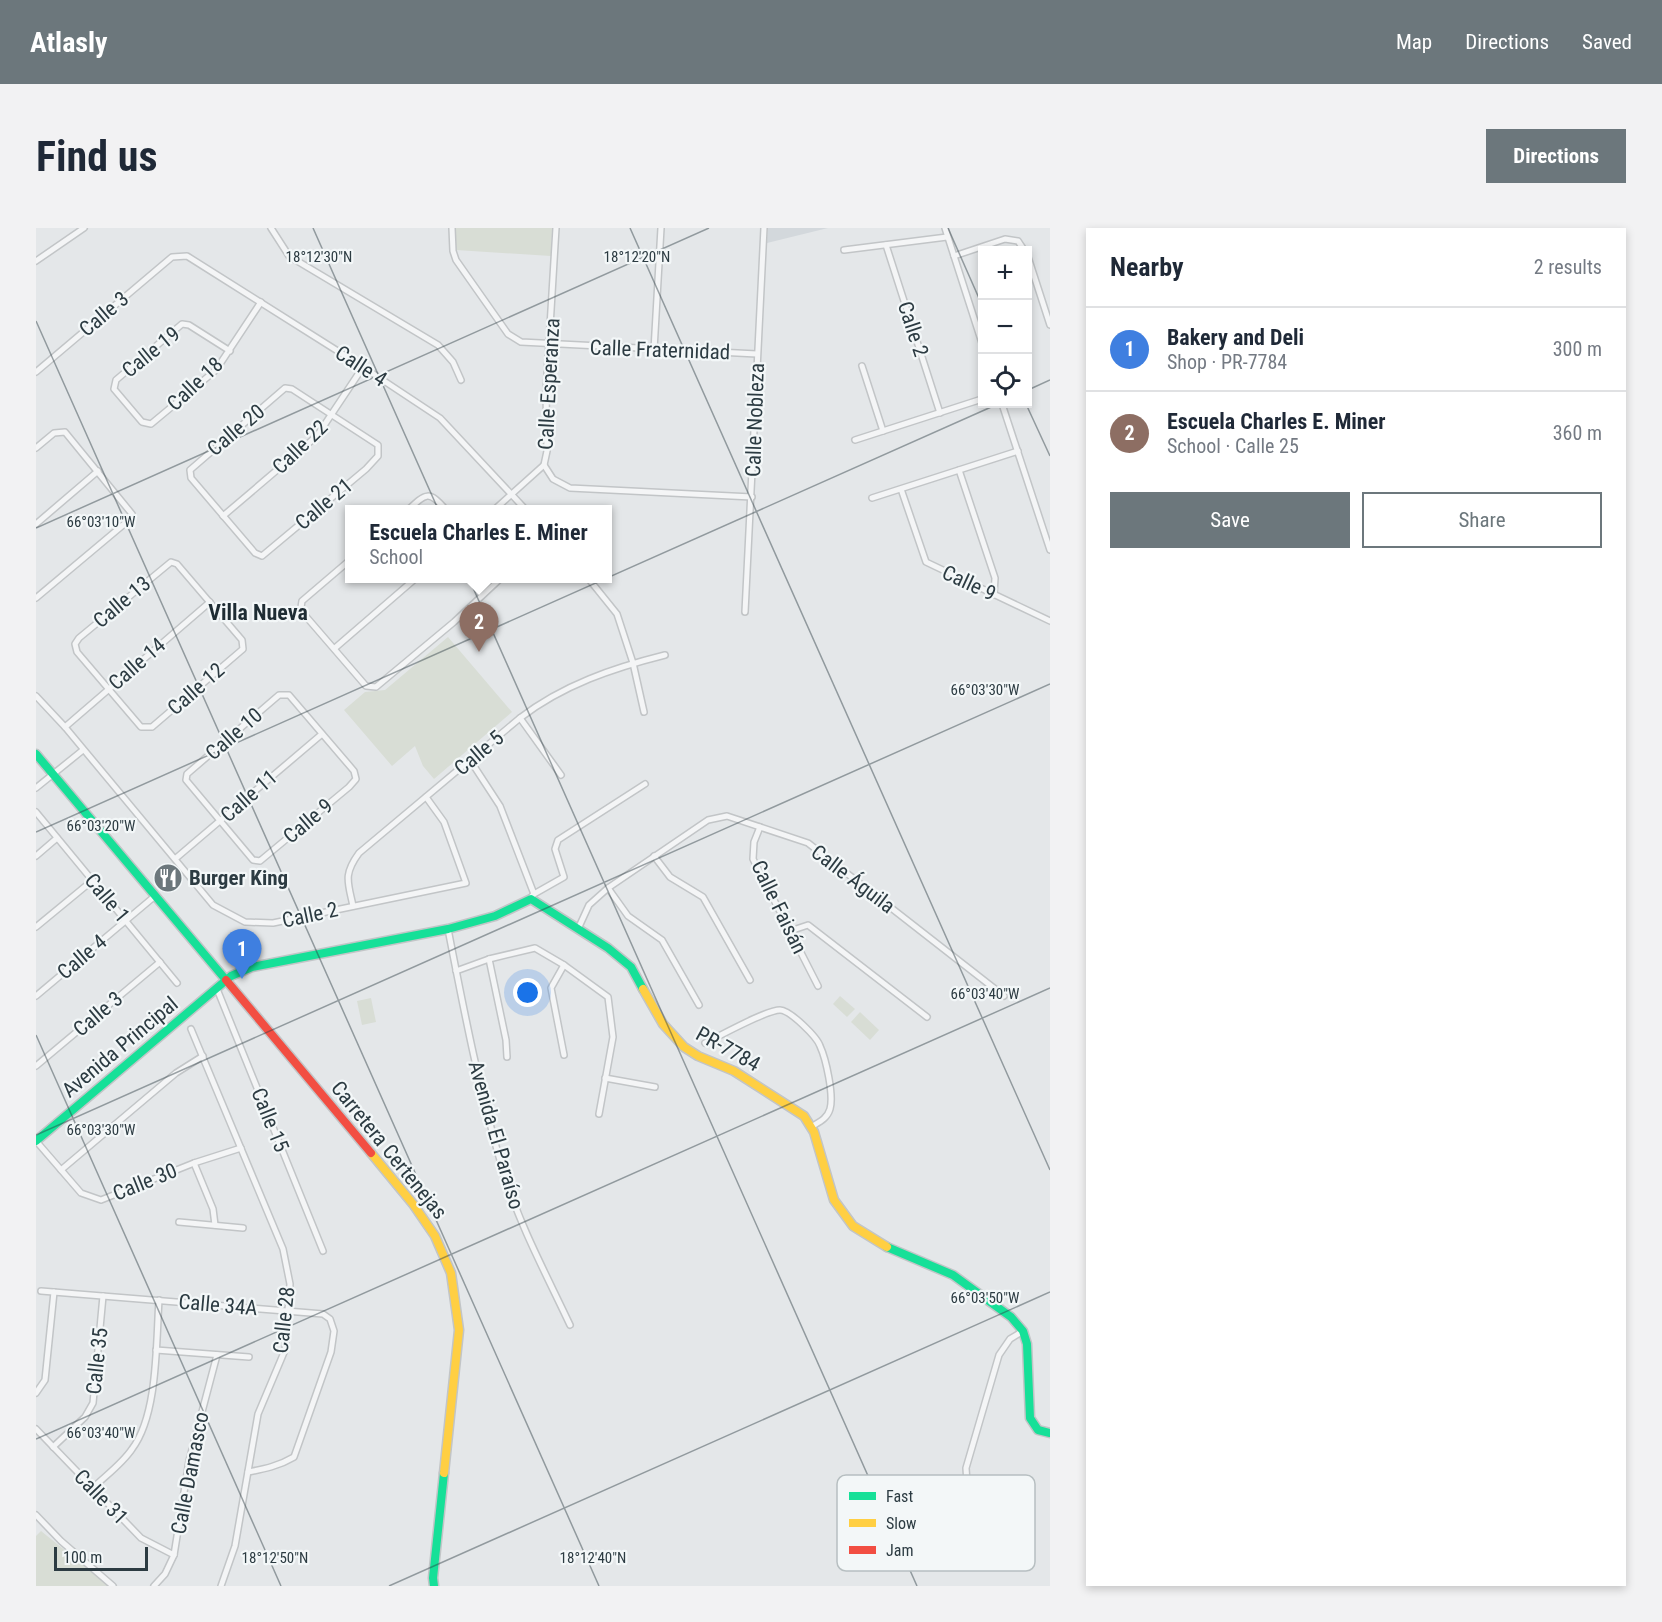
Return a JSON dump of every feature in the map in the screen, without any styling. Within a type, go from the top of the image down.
[{"type":"street","points":[[36,261],[84,228]]},
{"type":"street","points":[[271,228],[289,256],[438,345],[453,362],[461,380]]},
{"type":"street","name":"Calle Fraternidad","points":[[452,228],[453,251],[456,260],[508,334],[521,342],[758,354]]},
{"type":"street","name":"Calle Esperanza","points":[[556,228],[546,392],[547,451],[544,465],[553,479],[570,488],[752,497]]},
{"type":"street","points":[[654,350],[661,228]]},
{"type":"street","name":"Calle Nobleza","points":[[746,612],[764,228]]},
{"type":"street","points":[[945,228],[978,331]]},
{"type":"street","points":[[844,250],[947,237]]},
{"type":"street","points":[[984,246],[1005,239],[1018,242],[1021,246]]},
{"type":"street","name":"Calle 2","points":[[886,245],[940,413]]},
{"type":"street","points":[[954,256],[978,248]]},
{"type":"street","name":"Calle 4","points":[[172,257],[187,256],[440,418],[522,505]]},
{"type":"street","name":"Calle 3","points":[[36,372],[172,257]]},
{"type":"street","points":[[1032,269],[1050,325]]},
{"type":"street","name":"Calle 18","points":[[118,393],[142,422],[151,424],[216,370],[261,302]]},
{"type":"street","name":"Calle 19","points":[[118,393],[114,389],[116,380],[182,324],[189,325],[230,351]]},
{"type":"street","points":[[862,366],[883,431]]},
{"type":"street","name":"Calle 22","points":[[223,516],[317,436],[363,367]]},
{"type":"street","name":"Calle 20","points":[[223,516],[191,478],[190,470],[198,462],[285,388],[292,389],[332,415]]},
{"type":"street","points":[[855,440],[978,400]]},
{"type":"street","points":[[1003,408],[1050,550]]},
{"type":"street","name":"Calle 21","points":[[223,516],[255,553],[262,556],[366,469],[378,456],[378,445],[332,415]]},
{"type":"street","points":[[36,448],[54,433],[65,432],[132,514],[129,520],[36,598]]},
{"type":"street","points":[[872,498],[1018,451]]},
{"type":"street","points":[[500,505],[544,465]]},
{"type":"street","points":[[959,470],[995,578],[994,595]]},
{"type":"street","points":[[36,524],[98,471]]},
{"type":"street","name":"Calle 9","points":[[901,489],[926,562],[1050,621]]},
{"type":"street","points":[[413,505],[423,496],[429,495],[441,505]]},
{"type":"street","name":"Calle 13","points":[[109,689],[77,652],[75,644],[79,638],[171,562],[177,564],[210,602]]},
{"type":"street","points":[[345,564],[302,601],[301,607],[303,613],[366,686],[376,687],[497,583]]},
{"type":"street","points":[[335,648],[411,583]]},
{"type":"street","points":[[591,583],[617,614],[633,663],[644,712]]},
{"type":"street","name":"Calle 12","points":[[109,689],[141,728],[152,728],[243,649],[242,640],[210,602]]},
{"type":"street","name":"Calle 14","points":[[64,727],[210,602]]},
{"type":"street","name":"Calle 5","points":[[353,906],[347,879],[349,867],[359,853],[520,718],[541,702],[574,684],[633,663],[665,655]]},
{"type":"street","name":"Calle 10","points":[[220,821],[186,780],[187,774],[270,702],[279,695],[289,695],[322,734]]},
{"type":"street","name":"Calle 2","points":[[36,696],[213,905],[245,922],[273,923],[466,883],[444,822],[426,797]]},
{"type":"street","points":[[520,718],[561,775]]},
{"type":"street","name":"Calle 9","points":[[220,821],[253,860],[260,861],[349,787],[356,778],[354,771],[322,734]]},
{"type":"street","name":"Calle 11","points":[[175,859],[322,734]]},
{"type":"street","points":[[36,788],[83,750]]},
{"type":"street","name":"Carretera Certenejas","points":[[36,754],[413,1204],[435,1236],[451,1274],[459,1330],[434,1586]]},
{"type":"street","points":[[470,760],[500,806],[532,896]]},
{"type":"street","points":[[226,980],[252,968],[448,929],[495,916],[564,877],[555,849],[558,840],[645,784]]},
{"type":"street","name":"Calle 1","points":[[36,813],[177,983]]},
{"type":"street","name":"Calle Águila","points":[[578,929],[589,904],[608,888],[708,820],[727,816],[808,843],[1004,996]]},
{"type":"street","name":"Calle Faisán","points":[[760,827],[754,842],[753,860],[818,986]]},
{"type":"street","points":[[36,856],[57,838]]},
{"type":"street","points":[[654,856],[670,877],[704,897],[750,980]]},
{"type":"street","points":[[36,927],[93,880]]},
{"type":"street","points":[[608,888],[628,916],[662,940],[699,1005]]},
{"type":"street","name":"Calle 4","points":[[36,996],[155,896]]},
{"type":"street","name":"PR-7784","points":[[532,896],[608,948],[631,968],[663,1024],[684,1047],[698,1056],[734,1071],[804,1116],[811,1126]]},
{"type":"street","points":[[790,931],[808,926],[927,1017]]},
{"type":"street","name":"Avenida El Paraíso","points":[[448,929],[470,1041],[504,1175],[521,1220],[570,1325]]},
{"type":"street","points":[[456,971],[489,958],[535,948],[564,965],[608,997],[613,1037],[599,1114]]},
{"type":"street","points":[[489,958],[506,1040],[507,1056]]},
{"type":"street","name":"Calle 3","points":[[36,1066],[160,962]]},
{"type":"street","points":[[564,965],[551,988],[564,1055]]},
{"type":"street","name":"Avenida Principal","points":[[36,1141],[226,980]]},
{"type":"street","name":"Calle 15","points":[[217,989],[323,1251]]},
{"type":"street","points":[[705,1043],[773,1011],[786,1011],[794,1016],[820,1044],[831,1094],[830,1109],[824,1119],[811,1126],[834,1200],[853,1226],[883,1245],[953,1275],[1011,1317],[1023,1331],[1027,1344],[1030,1418],[1038,1430],[1050,1433]]},
{"type":"street","name":"Calle 28","points":[[191,1029],[282,1249],[290,1284],[285,1350],[258,1414],[235,1546],[221,1586]]},
{"type":"street","points":[[61,1170],[176,1072],[203,1056]]},
{"type":"street","points":[[606,1078],[655,1087]]},
{"type":"street","name":"Calle 30","points":[[36,1141],[81,1193],[101,1200],[194,1163],[241,1149]]},
{"type":"street","points":[[194,1163],[213,1209],[215,1225]]},
{"type":"street","points":[[178,1222],[243,1228]]},
{"type":"street","name":"Calle 34A","points":[[41,1291],[323,1314],[330,1319],[334,1331],[331,1352],[294,1457],[284,1463],[248,1472]]},
{"type":"street","points":[[36,1393],[45,1380],[54,1292]]},
{"type":"street","name":"Calle 35","points":[[53,1447],[85,1417],[93,1403],[103,1296]]},
{"type":"street","points":[[93,1488],[132,1449],[144,1429],[152,1400],[159,1300]]},
{"type":"street","points":[[966,1475],[966,1468],[999,1355],[1010,1339],[1023,1331]]},
{"type":"street","points":[[156,1350],[249,1357]]},
{"type":"street","name":"Calle Damasco","points":[[153,1586],[165,1574],[174,1555],[189,1461],[218,1355]]},
{"type":"street","name":"Calle 31","points":[[36,1429],[141,1538],[174,1555]]},
{"type":"street","points":[[36,1515],[113,1586]]},
{"type":"shaded area","points":[[455,228],[552,228],[551,256],[456,250]]},
{"type":"shaded area","points":[[768,228],[828,228],[767,243]]},
{"type":"shaded area","points":[[448,637],[512,712],[434,779],[423,766],[415,746],[392,766],[344,710],[365,692],[385,690]]},
{"type":"shaded area","points":[[840,996],[855,1009],[847,1017],[833,1004]]},
{"type":"shaded area","points":[[371,998],[376,1022],[362,1025],[357,1001]]},
{"type":"shaded area","points":[[860,1012],[879,1030],[870,1040],[851,1022]]},
{"type":"shaded area","points":[[41,1531],[109,1586],[36,1586],[36,1536]]},
{"type":"traffic: fast","points":[[36,754],[226,980]]},
{"type":"traffic: fast","points":[[36,1141],[231,976],[252,967],[448,929],[495,916],[531,899],[608,948],[631,967],[643,989]]},
{"type":"traffic: fast","points":[[887,1247],[953,1275],[1011,1317],[1023,1331],[1027,1344],[1030,1418],[1038,1430],[1050,1433]]},
{"type":"traffic: fast","points":[[434,1586],[444,1473]]},
{"type":"traffic: slow","points":[[643,989],[663,1024],[684,1047],[698,1056],[734,1071],[804,1116],[814,1132],[834,1200],[853,1226],[887,1247]]},
{"type":"traffic: slow","points":[[371,1153],[413,1204],[435,1236],[451,1273],[459,1330],[444,1473]]},
{"type":"traffic: jam","points":[[226,980],[371,1153]]},
{"type":"place","name":"Escuela Charles E. Miner","points":[[479,652]]},
{"type":"place","name":"Burger King","points":[[168,878]]},
{"type":"place","name":"Bakery and Deli","points":[[242,979]]},
{"type":"district","name":"Villa Nueva","points":[[258,612]]}]
